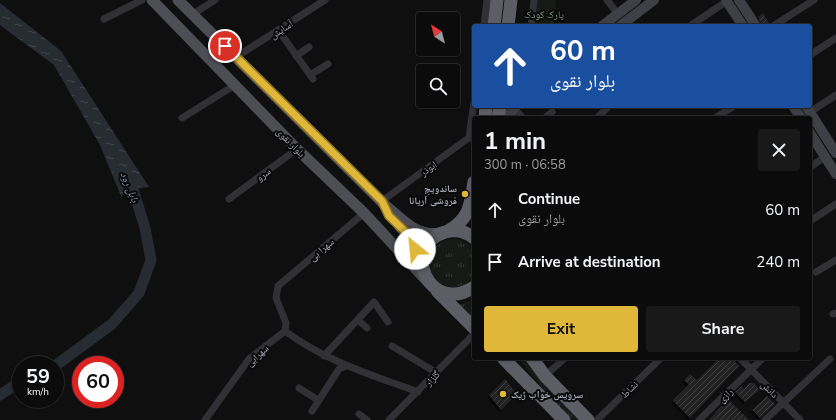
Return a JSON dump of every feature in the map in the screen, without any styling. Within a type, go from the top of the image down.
[{"type":"highway","points":[[489,24],[497,0]]},
{"type":"highway","points":[[508,24],[511,0]]},
{"type":"highway","points":[[472,194],[465,218],[429,243],[423,256],[423,271],[430,284],[472,326]]},
{"type":"highway","points":[[444,232],[463,232],[472,237]]},
{"type":"highway","points":[[430,284],[436,289],[451,294],[467,292],[472,288]]},
{"type":"highway","points":[[505,360],[564,420]]},
{"type":"highway","points":[[515,360],[544,399]]},
{"type":"highway","points":[[533,360],[545,376],[588,420]]},
{"type":"main road","name":"بلوار نقوی","points":[[152,0],[296,148],[364,213],[430,284]]},
{"type":"main road","points":[[178,0],[383,203],[414,230],[424,234],[444,232]]},
{"type":"main road","points":[[605,24],[636,0]]},
{"type":"main road","points":[[618,14],[622,24],[654,0]]},
{"type":"main road","points":[[739,0],[755,24]]},
{"type":"main road","points":[[727,1],[742,24]]},
{"type":"main road","points":[[508,116],[514,108]]},
{"type":"main road","points":[[808,109],[836,152]]},
{"type":"main road","points":[[812,136],[836,174]]},
{"type":"main road","points":[[383,203],[389,216],[414,240],[416,245],[412,252],[402,254]]},
{"type":"street","points":[[104,19],[142,0]]},
{"type":"street","points":[[193,14],[215,0]]},
{"type":"street","name":"آسایش","points":[[236,57],[279,31],[325,0]]},
{"type":"street","points":[[487,0],[489,24]]},
{"type":"street","points":[[531,24],[534,0]]},
{"type":"street","points":[[607,0],[618,14]]},
{"type":"street","points":[[777,24],[814,0]]},
{"type":"street","points":[[693,24],[727,1]]},
{"type":"street","points":[[279,31],[312,77],[328,64]]},
{"type":"street","points":[[812,54],[836,38]]},
{"type":"street","points":[[296,56],[309,47]]},
{"type":"street","points":[[182,118],[235,85]]},
{"type":"street","points":[[812,107],[836,95]]},
{"type":"street","points":[[599,116],[607,108]]},
{"type":"street","points":[[718,116],[731,108]]},
{"type":"street","points":[[547,116],[552,112]]},
{"type":"street","name":"ابوذر","points":[[383,203],[472,136]]},
{"type":"street","name":"سرو","points":[[229,200],[296,148]]},
{"type":"street","points":[[812,166],[825,157]]},
{"type":"street","points":[[812,220],[836,204]]},
{"type":"street","name":"سهرا بی","points":[[285,331],[286,323],[276,298],[278,286],[364,213]]},
{"type":"street","points":[[816,272],[836,260]]},
{"type":"street","points":[[324,356],[374,302],[388,322]]},
{"type":"street","points":[[358,320],[367,328]]},
{"type":"street","points":[[285,331],[302,344],[324,356],[346,366],[418,392]]},
{"type":"street","name":"سهرابی","points":[[209,419],[249,359],[285,331]]},
{"type":"street","name":"گلزار","points":[[390,420],[472,336]]},
{"type":"street","points":[[392,346],[437,373]]},
{"type":"street","points":[[765,420],[830,359]]},
{"type":"street","points":[[545,376],[563,360]]},
{"type":"street","name":"نشاط","points":[[597,420],[659,360]]},
{"type":"street","name":"دانش","points":[[742,360],[800,420]]},
{"type":"street","name":"رازی","points":[[699,420],[761,360]]},
{"type":"street","points":[[312,411],[339,369],[346,366]]},
{"type":"street","points":[[299,388],[318,400]]},
{"type":"street","points":[[359,414],[367,420]]},
{"type":"green space","name":"پارک کودک","points":[[534,0],[556,0],[554,24],[532,24]]},
{"type":"green space","points":[[453,239],[462,241],[472,249],[472,277],[470,280],[462,285],[453,287],[444,285],[436,280],[431,272],[429,263],[431,254],[436,246],[444,241]]},
{"type":"green space","points":[[472,300],[472,319],[459,305]]},
{"type":"green space","points":[[520,360],[527,360],[547,387],[579,420],[573,420],[542,388]]},
{"type":"water","points":[[0,3],[61,51],[149,187],[133,189],[121,196],[100,145],[54,65],[0,25]]},
{"type":"building","points":[[763,13],[769,24],[761,24],[758,17]]},
{"type":"building","points":[[715,360],[734,360],[739,366],[690,418],[673,401],[689,385],[684,380],[690,374],[697,380]]},
{"type":"building","name":"سرویس خواب ژیک","points":[[505,379],[517,394],[501,410],[489,395]]},
{"type":"building","points":[[749,383],[754,383],[760,390],[745,402],[735,392],[742,386],[744,389]]},
{"type":"building","points":[[767,396],[775,404],[760,418],[752,410]]},
{"type":"building","points":[[728,399],[749,420],[709,420]]},
{"type":"waterway","name":"بابل رود","points":[[64,359],[112,324],[139,293],[151,260],[145,228],[133,189],[125,176]]},
{"type":"waterway","name":"بابل رود","points":[[0,395],[12,387]]},
{"type":"place","name":"ساندویچ فروشی آریانا","points":[[465,194]]},
{"type":"place","name":"سرویس خواب ژیک","points":[[503,394]]},
{"type":"route","points":[[225,46],[382,201],[389,216],[414,240],[416,245],[415,249]]}]
